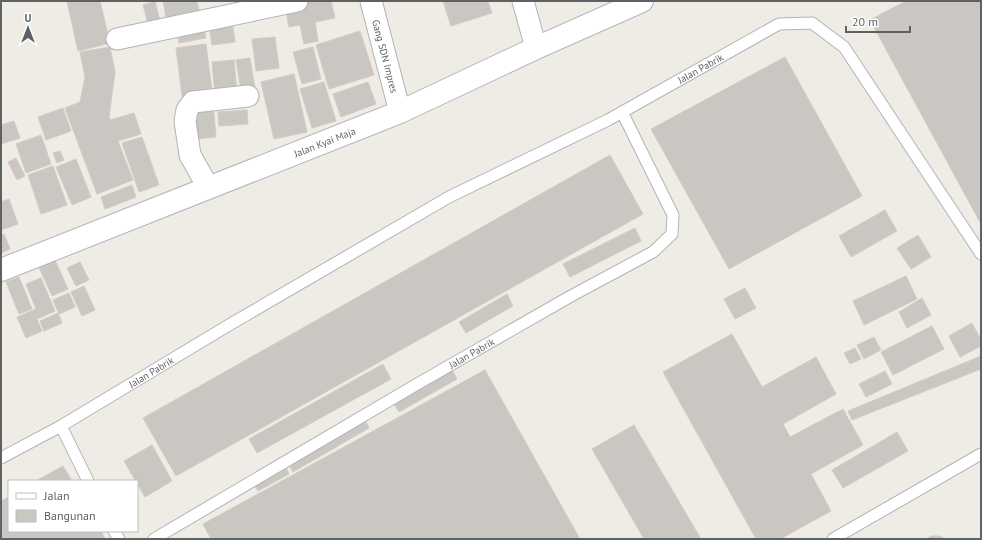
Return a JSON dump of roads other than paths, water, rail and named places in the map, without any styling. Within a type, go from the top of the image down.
[{"type":"main road","name":"Jalan Kyai Maja","points":[[1,270],[400,112],[536,48],[642,1]]},
{"type":"street","points":[[117,39],[297,1]]},
{"type":"street","name":"Gang SDN Impres","points":[[371,1],[400,112]]},
{"type":"street","points":[[523,1],[536,48]]},
{"type":"street","points":[[208,187],[190,155],[185,121],[187,110],[194,102],[248,96]]},
{"type":"lane","name":"Jalan Pabrik","points":[[1,458],[61,426],[229,325],[449,197],[622,112],[779,24],[812,23],[844,48],[981,254]]},
{"type":"lane","name":"Jalan Pabrik","points":[[154,539],[570,296],[653,252],[672,234],[673,215],[622,112]]},
{"type":"lane","points":[[61,426],[88,480]]},
{"type":"lane","points":[[833,539],[981,454]]}]
